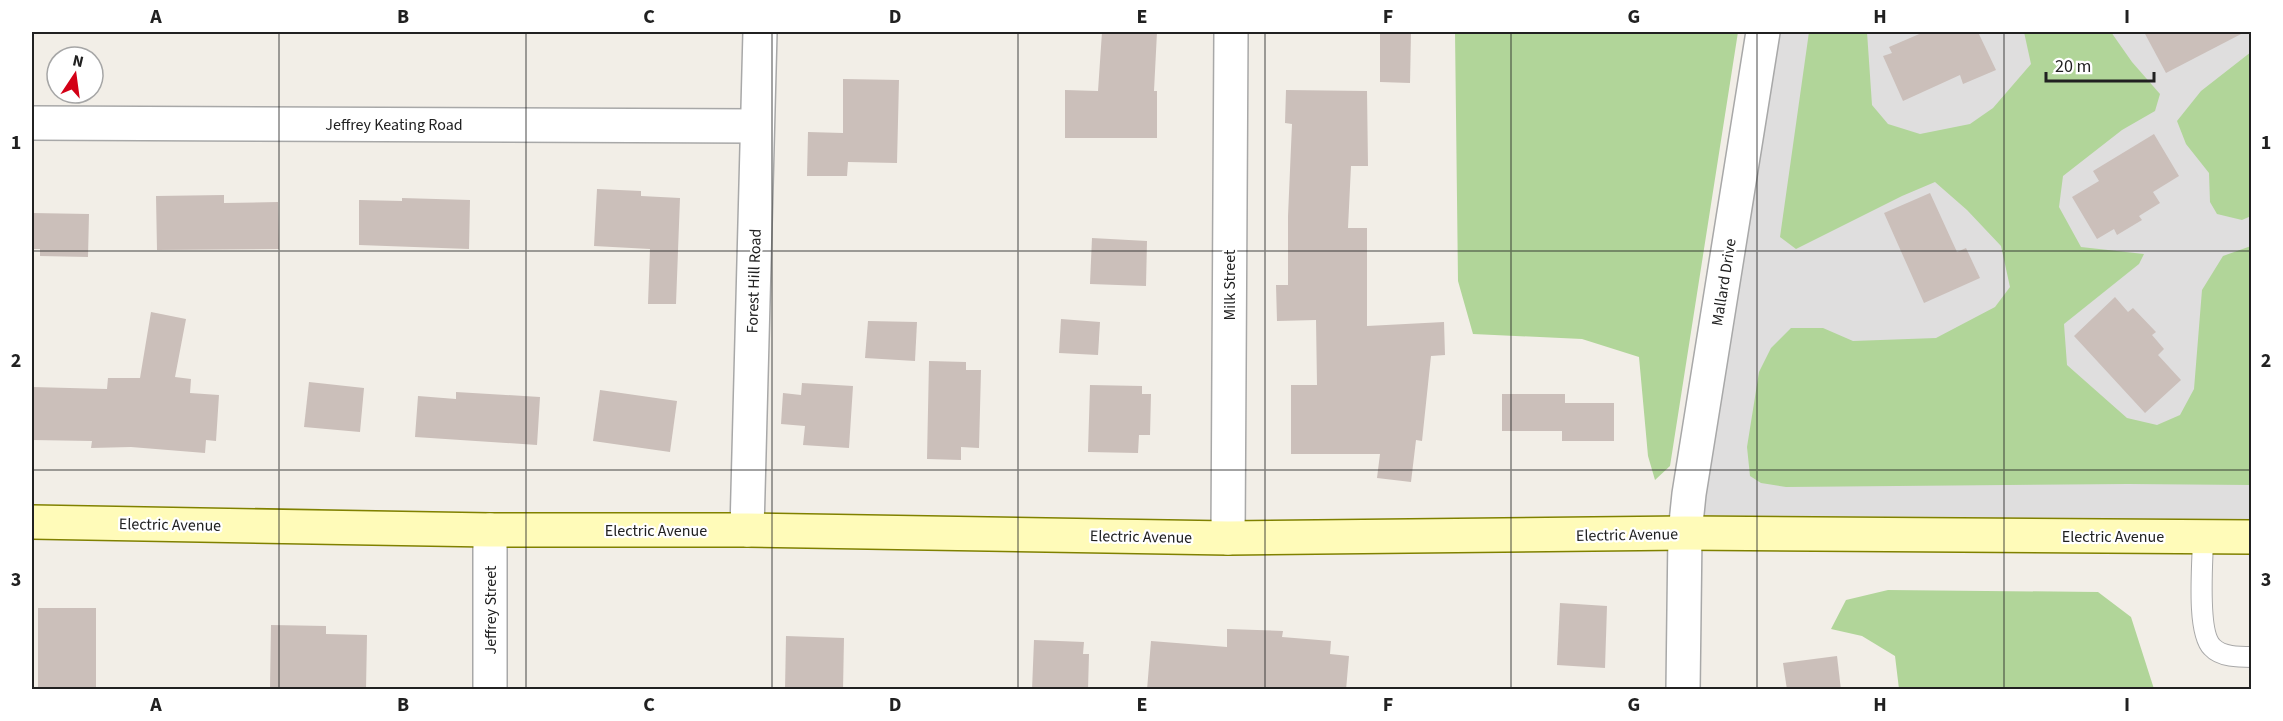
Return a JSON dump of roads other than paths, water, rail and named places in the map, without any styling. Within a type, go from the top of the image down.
[{"type":"main road","name":"Electric Avenue","points":[[32,522],[490,530],[747,530],[1228,538],[1685,533],[2252,537]]},
{"type":"street","name":"Forest Hill Road","points":[[747,530],[760,32]]},
{"type":"street","name":"Milk Street","points":[[1228,538],[1231,32]]},
{"type":"street","name":"Mallard Drive","points":[[1683,690],[1685,533],[1694,461],[1763,32]]},
{"type":"street","name":"Jeffrey Keating Road","points":[[32,123],[757,126]]},
{"type":"street","name":"Jeffrey Street","points":[[490,530],[490,690]]},
{"type":"lane","points":[[2204,537],[2202,607],[2204,626],[2210,646],[2218,652],[2252,657]]}]
